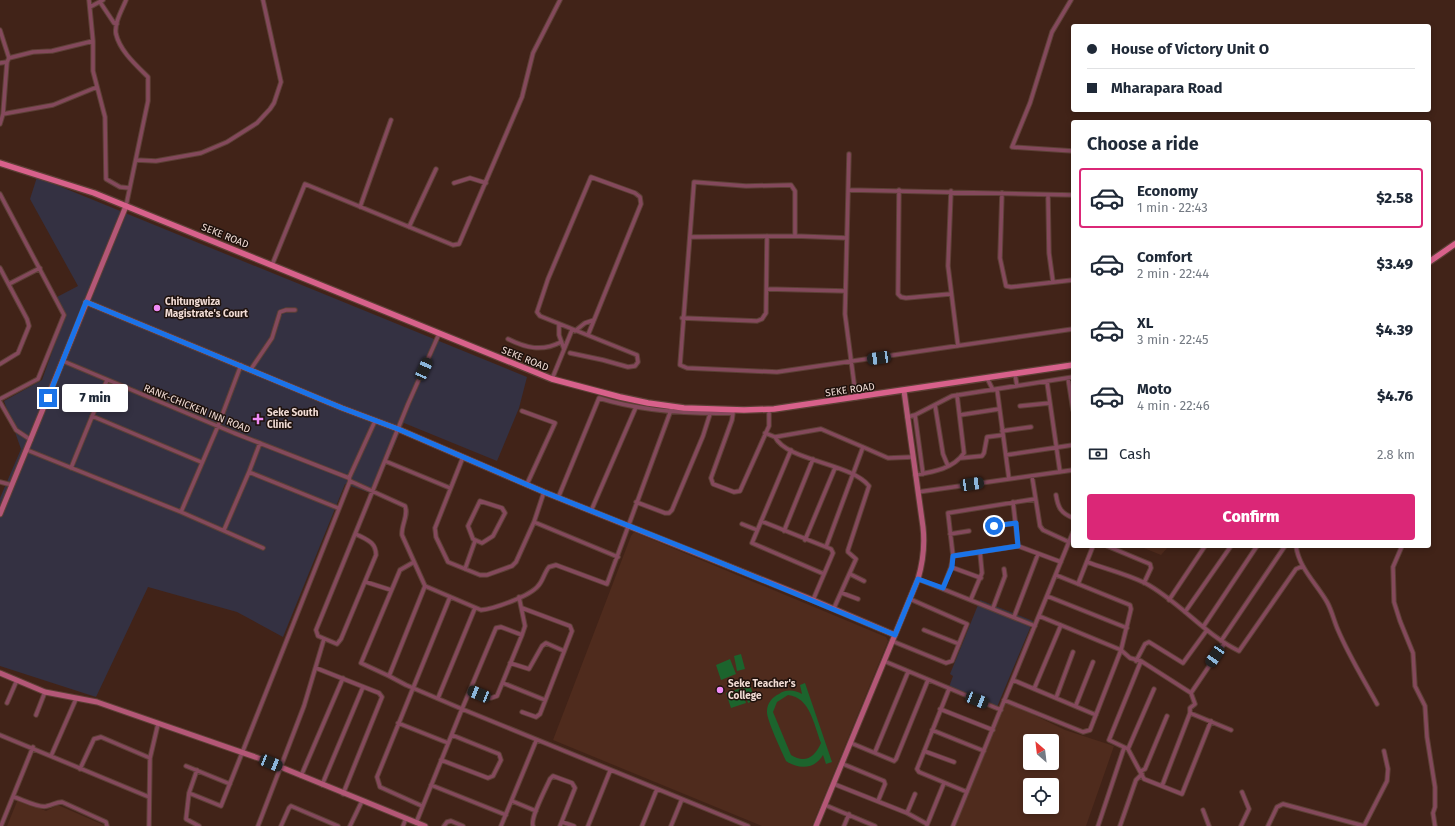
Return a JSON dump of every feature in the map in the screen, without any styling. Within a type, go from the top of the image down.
[{"type":"main road","name":"SEKE ROAD","points":[[0,163],[73,186],[126,206],[552,379],[620,397],[670,406],[713,410],[774,409],[1071,366]]},
{"type":"main road","points":[[1431,261],[1455,244]]},
{"type":"street","points":[[89,0],[93,41],[93,71],[106,117],[106,179],[120,187],[129,188]]},
{"type":"street","points":[[0,514],[126,206],[148,101],[148,77],[123,50],[116,33],[117,24],[126,0]]},
{"type":"street","points":[[136,160],[156,160],[201,153],[227,142],[257,123],[270,109],[274,103],[281,82],[263,0]]},
{"type":"street","points":[[272,265],[305,184],[453,246],[459,244],[522,97],[533,53],[560,0]]},
{"type":"street","points":[[1071,0],[1052,32],[1030,103],[1012,147],[1071,151]]},
{"type":"street","points":[[90,7],[101,1],[114,23],[117,24]]},
{"type":"street","points":[[0,30],[9,58],[7,62],[3,114],[0,124]]},
{"type":"street","points":[[9,58],[33,52],[52,51],[93,41]]},
{"type":"street","points":[[0,63],[7,62]]},
{"type":"street","points":[[3,114],[53,105],[97,87]]},
{"type":"street","points":[[360,207],[391,120]]},
{"type":"street","points":[[850,154],[845,291],[846,322],[856,398]]},
{"type":"street","points":[[408,227],[436,169]]},
{"type":"street","points":[[570,353],[628,367],[637,365],[638,358],[637,355],[538,315],[537,309],[591,177],[635,193],[641,200],[640,207],[588,335]]},
{"type":"street","points":[[454,183],[470,178],[486,183]]},
{"type":"street","points":[[795,236],[795,191],[791,185],[746,186],[694,182],[679,362],[683,368],[777,372],[1071,329]]},
{"type":"street","points":[[849,190],[950,191],[1071,195]]},
{"type":"street","points":[[899,190],[898,294],[901,297],[906,298],[950,294]]},
{"type":"street","points":[[950,191],[948,262],[950,294],[958,346]]},
{"type":"street","points":[[1002,193],[1000,258],[1006,286],[1011,287],[1071,280]]},
{"type":"street","points":[[0,194],[64,315],[38,379],[0,399]]},
{"type":"street","points":[[1048,195],[1049,253],[1053,282]]},
{"type":"street","points":[[682,318],[757,321],[762,319],[766,313],[768,236]]},
{"type":"street","points":[[690,237],[795,236],[847,238]]},
{"type":"street","points":[[0,268],[27,319],[29,326],[18,353],[0,364]]},
{"type":"street","points":[[9,284],[40,268]]},
{"type":"street","points":[[767,289],[845,291]]},
{"type":"street","points":[[86,302],[375,421],[398,429],[558,498],[834,608],[895,635]]},
{"type":"street","points":[[250,369],[272,338],[280,312],[295,310]]},
{"type":"street","points":[[552,379],[573,330],[594,320]]},
{"type":"street","points":[[559,324],[561,342],[564,349]]},
{"type":"street","points":[[356,534],[372,542],[376,548],[376,555],[340,642],[337,644],[318,636],[316,630],[356,534],[372,491],[439,334]]},
{"type":"street","points":[[508,339],[521,345],[538,348],[545,348],[561,342]]},
{"type":"street","name":"RANK-CHICKEN INN ROAD","points":[[63,361],[349,480],[405,506],[407,511],[402,526],[402,535],[414,562]]},
{"type":"street","points":[[181,512],[201,462],[218,426],[241,365]]},
{"type":"street","points":[[1015,374],[1017,386]]},
{"type":"street","points":[[907,417],[915,416],[949,397],[957,395],[1071,377]]},
{"type":"street","points":[[987,378],[995,389],[1009,479]]},
{"type":"street","points":[[1068,378],[1071,394]]},
{"type":"street","points":[[71,468],[107,380]]},
{"type":"street","points":[[1047,382],[1055,447],[1060,472]]},
{"type":"street","points":[[816,826],[826,805],[918,579],[923,558],[924,544],[904,391]]},
{"type":"street","points":[[957,395],[965,450],[961,458]]},
{"type":"street","points":[[558,498],[599,398],[636,407],[710,414],[733,414],[711,478],[713,484],[734,492],[740,491],[769,426],[770,413]]},
{"type":"street","points":[[0,402],[16,430],[31,440]]},
{"type":"street","points":[[1020,406],[1050,403]]},
{"type":"street","points":[[935,405],[943,454],[948,466]]},
{"type":"street","points":[[591,511],[636,407]]},
{"type":"street","points":[[960,415],[999,409]]},
{"type":"street","points":[[671,410],[607,584],[556,565],[549,567],[536,588],[519,597],[486,610],[475,608],[425,586],[414,562],[400,570],[361,664],[536,741],[746,826]]},
{"type":"street","points":[[522,411],[554,424],[527,484]]},
{"type":"street","points":[[636,502],[666,513],[669,513],[672,510],[703,436],[710,414]]},
{"type":"street","points":[[92,416],[201,462]]},
{"type":"street","points":[[915,416],[923,474]]},
{"type":"street","points":[[189,793],[221,806],[349,480],[375,421]]},
{"type":"street","points":[[915,474],[940,471],[961,458],[982,456],[984,454],[987,437],[1032,427]]},
{"type":"street","points":[[765,433],[775,437],[821,429],[888,458],[913,457]]},
{"type":"street","points":[[775,437],[778,443],[791,450],[853,475],[868,484],[869,488],[848,550],[848,552],[856,559],[834,608]]},
{"type":"street","points":[[224,530],[260,443]]},
{"type":"street","points":[[1006,455],[1071,445]]},
{"type":"street","points":[[826,547],[863,447]]},
{"type":"street","points":[[27,450],[181,512],[263,548]]},
{"type":"street","points":[[791,450],[752,543],[824,574]]},
{"type":"street","points":[[463,457],[436,525],[435,533],[448,562],[485,575],[512,566],[517,560],[534,522],[544,492]]},
{"type":"street","points":[[784,531],[813,459]]},
{"type":"street","points":[[385,460],[450,488]]},
{"type":"street","points":[[805,540],[835,468]]},
{"type":"street","points":[[918,492],[1071,470]]},
{"type":"street","points":[[249,472],[338,508]]},
{"type":"street","points":[[1032,476],[1039,522],[1043,530],[1069,542]]},
{"type":"street","points":[[0,482],[12,486]]},
{"type":"street","points":[[1056,495],[1060,509],[1064,515],[1071,517]]},
{"type":"street","points":[[943,588],[952,567],[953,556],[947,516],[950,512],[1035,498]]},
{"type":"street","points":[[484,501],[502,508],[505,515],[493,536],[486,542],[475,541],[470,534],[468,526],[478,502],[484,501]]},
{"type":"street","points":[[1013,502],[1018,546]]},
{"type":"street","points":[[761,521],[805,540],[830,548],[833,553],[813,600]]},
{"type":"street","points":[[534,522],[618,557]]},
{"type":"street","points":[[994,526],[1016,523]]},
{"type":"street","points":[[742,524],[757,530]]},
{"type":"street","points":[[950,534],[969,531]]},
{"type":"street","points":[[953,826],[1071,537]]},
{"type":"street","points":[[465,569],[475,541]]},
{"type":"street","points":[[953,556],[1018,546],[1061,562]]},
{"type":"street","points":[[1078,584],[1092,548]]},
{"type":"street","points":[[1112,548],[1150,564],[1151,568],[1144,583]]},
{"type":"street","points":[[1169,600],[1204,548]]},
{"type":"street","points":[[1185,612],[1231,548]]},
{"type":"street","points":[[1202,627],[1256,548]]},
{"type":"street","points":[[1191,694],[1222,642],[1285,548]]},
{"type":"street","points":[[1297,548],[1303,566],[1327,602],[1338,629],[1377,704]]},
{"type":"street","points":[[1401,548],[1393,567],[1394,602],[1412,653],[1415,686],[1425,706],[1427,737],[1435,787],[1435,807],[1433,812],[1434,826]]},
{"type":"street","points":[[972,599],[981,578],[982,571],[980,552]]},
{"type":"street","points":[[1014,617],[1038,554]]},
{"type":"street","points":[[1087,562],[1144,583],[1185,612],[1222,642],[1239,651],[1296,569],[1303,566]]},
{"type":"street","points":[[952,567],[981,578]]},
{"type":"street","points":[[993,608],[1005,576],[1004,569]]},
{"type":"street","points":[[850,574],[864,581]]},
{"type":"street","points":[[1004,700],[1086,733],[1090,730],[1121,650],[1131,609],[1129,604],[1056,575]]},
{"type":"street","points":[[918,579],[972,599],[1035,626]]},
{"type":"street","points":[[366,582],[391,590]]},
{"type":"street","points":[[389,676],[425,586]]},
{"type":"street","points":[[842,593],[858,599]]},
{"type":"street","points":[[1047,596],[1127,628]]},
{"type":"street","points":[[422,806],[380,787],[378,785],[377,776],[450,597]]},
{"type":"street","points":[[470,690],[493,698],[497,696],[525,626],[519,597]]},
{"type":"street","points":[[892,641],[948,664],[952,661],[967,624],[910,599]]},
{"type":"street","points":[[438,698],[475,608]]},
{"type":"street","points":[[522,608],[570,626],[571,633],[540,714],[537,717],[522,712]]},
{"type":"street","points":[[1039,616],[1121,650],[1136,661],[1141,662],[1191,694],[1195,704],[1190,708],[1190,713],[1162,786]]},
{"type":"street","points":[[1034,689],[1061,625]]},
{"type":"street","points":[[416,822],[496,628],[501,627],[522,635]]},
{"type":"street","points":[[924,630],[959,644]]},
{"type":"street","points":[[1136,661],[1145,644],[1149,642],[1183,663],[1207,630]]},
{"type":"street","points":[[258,826],[281,767],[316,668],[324,639]]},
{"type":"street","points":[[510,663],[529,669],[542,646],[546,643],[564,651]]},
{"type":"street","points":[[1056,698],[1073,652]]},
{"type":"street","points":[[884,661],[1001,710]]},
{"type":"street","points":[[1076,706],[1093,662]]},
{"type":"street","points":[[1141,662],[1109,736],[1111,742],[1126,748],[1144,779],[1182,794],[1211,721]]},
{"type":"street","points":[[316,668],[379,693],[382,697],[343,794]]},
{"type":"street","points":[[875,752],[908,672]]},
{"type":"street","points":[[0,673],[45,692],[97,702],[241,752],[425,826]]},
{"type":"street","points":[[300,776],[343,678]]},
{"type":"street","points":[[7,703],[17,680]]},
{"type":"street","points":[[851,743],[894,761],[897,758],[928,680]]},
{"type":"street","points":[[1013,680],[1096,715]]},
{"type":"street","points":[[503,683],[545,700]]},
{"type":"street","points":[[322,785],[363,687]]},
{"type":"street","points":[[949,689],[917,768],[918,771],[967,792]]},
{"type":"street","points":[[1098,826],[1126,748],[1154,689]]},
{"type":"street","points":[[36,715],[45,692]]},
{"type":"street","points":[[51,756],[76,699]]},
{"type":"street","points":[[940,709],[993,730]]},
{"type":"street","points":[[1190,713],[1231,730]]},
{"type":"street","points":[[1120,826],[1136,780],[1145,769],[1167,716]]},
{"type":"street","points":[[398,723],[448,743]]},
{"type":"street","points":[[149,826],[150,758],[158,724]]},
{"type":"street","points":[[932,730],[984,751]]},
{"type":"street","points":[[0,735],[33,747],[80,769],[149,797]]},
{"type":"street","points":[[441,760],[488,778],[493,776],[501,760],[498,754],[452,735]]},
{"type":"street","points":[[80,769],[94,739],[101,737],[150,758]]},
{"type":"street","points":[[501,826],[536,741]]},
{"type":"street","points":[[1,826],[33,747]]},
{"type":"street","points":[[924,751],[954,762]]},
{"type":"street","points":[[1268,826],[1276,807],[1284,804],[1364,826],[1387,781],[1388,769],[1384,751]]},
{"type":"street","points":[[842,764],[884,781],[885,784],[878,801]]},
{"type":"street","points":[[186,766],[230,784]]},
{"type":"street","points":[[197,770],[189,793],[186,819],[199,826]]},
{"type":"street","points":[[588,826],[610,771]]},
{"type":"street","points":[[534,826],[532,822],[550,778],[556,777],[572,783],[575,788],[560,826]]},
{"type":"street","points":[[834,784],[907,813],[927,825],[944,783]]},
{"type":"street","points":[[432,785],[506,815]]},
{"type":"street","points":[[642,826],[657,789]]},
{"type":"street","points":[[1241,826],[1250,809],[1242,792]]},
{"type":"street","points":[[907,813],[915,794]]},
{"type":"street","points":[[14,797],[46,807],[54,802],[62,802],[106,822],[107,826]]},
{"type":"street","points":[[671,826],[682,799]]},
{"type":"street","points":[[350,826],[362,801]]},
{"type":"street","points":[[512,801],[536,811]]},
{"type":"street","points":[[826,805],[875,826]]},
{"type":"street","points":[[286,826],[281,825],[291,806],[338,826]]},
{"type":"street","points":[[1203,810],[1209,826]]},
{"type":"street","points":[[844,826],[849,814]]},
{"type":"street","points":[[403,826],[406,818]]},
{"type":"street","points":[[444,826],[445,823],[451,821],[463,826]]},
{"type":"street","points":[[562,822],[574,826]]},
{"type":"shaded area","points":[[37,177],[527,377],[519,408],[497,461],[404,423],[373,494],[345,484],[283,637],[237,612],[148,587],[96,697],[0,666],[0,498],[21,449],[4,401],[42,380],[65,315],[57,297],[78,286],[30,199]]},
{"type":"shaded area","name":"Seke Teacher's College","points":[[634,532],[886,637],[888,641],[812,826],[762,826],[553,740],[631,536]]},
{"type":"shaded area","points":[[1144,548],[1167,548],[1161,555]]},
{"type":"shaded area","points":[[980,600],[1033,621],[997,707],[949,687],[953,676],[950,674]]},
{"type":"shaded area","points":[[1003,700],[1065,730],[1114,746],[1086,826],[954,826]]},
{"type":"shaded area","points":[[18,799],[46,811],[58,805],[106,826],[7,826]]},
{"type":"green space","points":[[741,654],[745,669],[737,671],[734,656]]},
{"type":"green space","points":[[730,659],[736,674],[721,680],[716,665]]},
{"type":"green space","points":[[805,683],[832,762],[826,764],[823,755],[816,763],[806,767],[791,764],[786,761],[775,736],[767,715],[769,703],[774,697],[785,691],[793,691],[802,694],[800,685]],"holes":[[[788,695],[795,697],[806,706],[810,713],[821,743],[816,752],[809,758],[805,759],[796,758],[791,755],[773,712],[777,702]]]},
{"type":"green space","points":[[750,685],[755,700],[748,703],[743,688]]},
{"type":"green space","points":[[741,688],[746,703],[731,708],[726,693]]},
{"type":"place","name":"Chitungwiza Magistrate's Court","points":[[157,308]]},
{"type":"place","name":"Seke South Clinic","points":[[258,419]]},
{"type":"place","name":"Seke Teacher's College","points":[[720,690]]},
{"type":"route","points":[[48,398],[86,302],[342,408],[398,429],[544,492],[862,620],[895,635],[918,579],[943,588],[952,567],[953,556],[1018,546],[1016,523],[994,526]]}]
